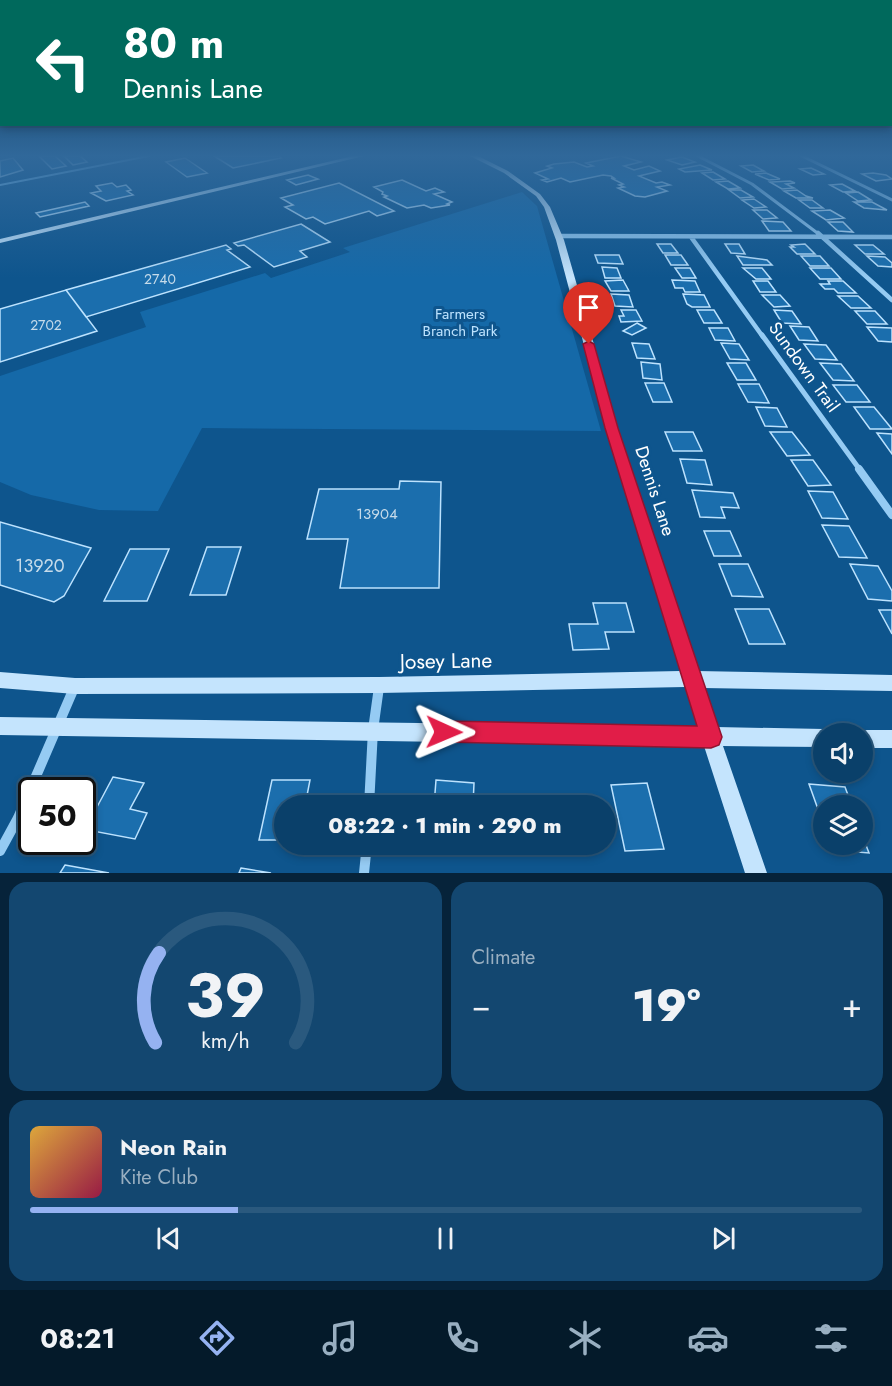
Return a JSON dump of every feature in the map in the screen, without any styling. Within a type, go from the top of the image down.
[{"type":"main road","points":[[143,205],[175,197]]},
{"type":"main road","points":[[0,241],[18,234],[181,197]]},
{"type":"main road","name":"Dennis Lane","points":[[539,197],[547,207],[559,236],[612,428],[691,679],[756,873]]},
{"type":"main road","points":[[0,235],[18,234]]},
{"type":"main road","name":"Josey Lane","points":[[0,680],[75,686],[379,685],[691,679],[892,683]]},
{"type":"main road","points":[[0,726],[813,738]]},
{"type":"main road","points":[[873,739],[892,739]]},
{"type":"street","points":[[774,197],[824,237],[892,300]]},
{"type":"street","points":[[559,236],[892,237]]},
{"type":"street","name":"Sundown Trail","points":[[691,237],[892,515]]},
{"type":"street","points":[[370,795],[373,730],[379,685]]},
{"type":"street","points":[[0,851],[18,818],[75,686]]},
{"type":"street","points":[[364,873],[366,855]]},
{"type":"green space","name":"Farmers Branch Park","points":[[507,197],[527,197],[537,206],[601,431],[202,428],[158,511],[99,510],[31,495],[0,482],[0,376],[146,327],[140,312],[265,273],[271,278],[350,252],[343,248]]},
{"type":"building","points":[[98,197],[125,197],[106,201]]},
{"type":"building","points":[[366,197],[394,211],[377,216],[369,211],[325,224],[313,217],[306,219],[285,207],[293,205],[281,198]]},
{"type":"building","points":[[384,197],[440,197],[452,202],[447,204],[450,205],[431,208],[424,205],[407,208]]},
{"type":"building","points":[[852,197],[866,197],[871,200],[858,201]]},
{"type":"building","points":[[754,199],[766,207],[754,208],[742,200]]},
{"type":"building","points":[[799,200],[812,200],[823,208],[810,208]]},
{"type":"building","points":[[85,202],[89,206],[40,217],[36,213]]},
{"type":"building","points":[[854,202],[872,202],[887,210],[864,208]]},
{"type":"building","points":[[753,210],[767,210],[777,218],[763,219]]},
{"type":"building","points":[[830,210],[844,218],[826,220],[812,211]]},
{"type":"building","points":[[762,221],[783,222],[791,231],[769,231]]},
{"type":"building","points":[[828,222],[843,222],[853,232],[838,231]]},
{"type":"building","points":[[301,224],[330,242],[300,251],[307,257],[274,267],[244,245],[238,246],[234,243]]},
{"type":"building","points":[[657,244],[671,244],[678,253],[663,253]]},
{"type":"building","points":[[725,244],[739,244],[745,254],[731,253]]},
{"type":"building","points":[[805,244],[815,254],[797,254],[790,247],[794,247],[791,245]]},
{"type":"building","points":[[226,245],[231,249],[227,250],[250,267],[86,317],[66,290]]},
{"type":"building","points":[[855,245],[873,245],[884,254],[865,254]]},
{"type":"building","points":[[595,255],[619,255],[623,264],[598,263]]},
{"type":"building","points":[[665,255],[681,255],[688,265],[671,265]]},
{"type":"building","points":[[737,256],[767,260],[772,265],[743,265]]},
{"type":"building","points":[[801,256],[820,256],[829,266],[810,266]]},
{"type":"building","points":[[867,256],[885,257],[892,263],[892,267],[878,266]]},
{"type":"building","points":[[602,267],[617,268],[621,278],[605,278]]},
{"type":"building","points":[[675,268],[690,268],[696,278],[682,278]]},
{"type":"building","points":[[743,268],[762,268],[771,279],[756,279]]},
{"type":"building","points":[[810,268],[831,268],[841,279],[820,279]]},
{"type":"building","points":[[623,280],[629,291],[611,291],[605,281]]},
{"type":"building","points":[[672,280],[695,281],[700,292],[685,292],[683,288],[675,288]]},
{"type":"building","points":[[753,281],[768,281],[776,292],[760,292]]},
{"type":"building","points":[[828,281],[843,281],[856,293],[838,293],[834,289],[825,289],[820,284],[830,284]]},
{"type":"building","points":[[66,290],[97,331],[0,362],[0,309]]},
{"type":"building","points":[[611,294],[629,295],[633,307],[615,306]]},
{"type":"building","points":[[683,294],[704,295],[710,307],[692,307],[687,304]]},
{"type":"building","points":[[762,295],[780,295],[790,306],[774,307]]},
{"type":"building","points":[[838,296],[858,296],[871,308],[851,308]]},
{"type":"building","points":[[621,310],[636,310],[642,321],[621,322],[619,316],[624,316]]},
{"type":"building","points":[[697,310],[714,310],[722,323],[704,323]]},
{"type":"building","points":[[774,310],[792,311],[801,324],[782,323]]},
{"type":"building","points":[[855,311],[875,311],[887,324],[867,324]]},
{"type":"building","points":[[637,323],[646,328],[632,335],[623,331]]},
{"type":"building","points":[[790,326],[809,327],[818,341],[799,340]]},
{"type":"building","points":[[867,327],[892,328],[892,342],[878,341]]},
{"type":"building","points":[[709,328],[728,328],[735,341],[715,340]]},
{"type":"building","points":[[632,343],[649,344],[655,359],[637,358]]},
{"type":"building","points":[[721,343],[739,344],[749,360],[730,359]]},
{"type":"building","points":[[804,344],[826,345],[837,360],[815,359]]},
{"type":"building","points":[[641,362],[660,364],[662,380],[643,378]]},
{"type":"building","points":[[727,363],[746,363],[756,380],[737,380]]},
{"type":"building","points":[[820,363],[841,364],[854,381],[833,380]]},
{"type":"building","points":[[645,383],[664,383],[672,402],[653,402]]},
{"type":"building","points":[[738,384],[759,384],[769,403],[748,402]]},
{"type":"building","points":[[833,385],[857,385],[870,402],[846,402]]},
{"type":"building","points":[[756,407],[777,408],[787,427],[765,426]]},
{"type":"building","points":[[854,407],[874,407],[892,429],[870,429]]},
{"type":"building","points":[[665,432],[693,432],[702,451],[673,451]]},
{"type":"building","points":[[770,432],[792,432],[810,455],[787,456]]},
{"type":"building","points":[[877,433],[892,434],[892,454]]},
{"type":"building","points":[[680,459],[705,460],[712,485],[687,483]]},
{"type":"building","points":[[791,460],[813,460],[831,485],[808,486]]},
{"type":"building","points":[[400,481],[441,482],[439,588],[340,588],[348,539],[307,539],[319,489],[399,489]]},
{"type":"building","points":[[692,490],[733,493],[739,508],[721,507],[725,518],[700,517]]},
{"type":"building","points":[[808,491],[833,492],[848,519],[822,518]]},
{"type":"building","points":[[0,522],[91,548],[64,596],[54,602],[0,585]]},
{"type":"building","points":[[822,525],[849,526],[867,558],[839,557]]},
{"type":"building","points":[[704,531],[730,531],[741,556],[714,556]]},
{"type":"building","points":[[207,547],[241,547],[226,595],[190,595]]},
{"type":"building","points":[[130,549],[169,549],[147,601],[104,601]]},
{"type":"building","points":[[719,564],[748,564],[763,597],[732,596]]},
{"type":"building","points":[[850,564],[878,566],[892,591],[892,601],[868,599]]},
{"type":"building","points":[[593,603],[626,603],[634,632],[605,632],[609,649],[573,650],[569,624],[598,624]]},
{"type":"building","points":[[735,609],[769,609],[785,644],[749,644]]},
{"type":"building","points":[[879,610],[892,610],[892,634]]},
{"type":"building","points":[[113,777],[144,783],[130,809],[147,813],[135,839],[96,832],[97,807]]},
{"type":"building","points":[[272,780],[310,780],[307,795],[274,795],[274,840],[259,840]]},
{"type":"building","points":[[436,780],[474,783],[473,795],[435,795]]},
{"type":"building","points":[[647,783],[664,849],[625,851],[616,809],[616,795],[613,795],[611,785]]},
{"type":"building","points":[[809,784],[845,787],[848,795],[813,795]]},
{"type":"building","points":[[65,865],[109,873],[60,873]]},
{"type":"building","points":[[241,868],[271,873],[239,873]]},
{"type":"route","points":[[444,732],[711,737],[612,428],[589,344]]}]
